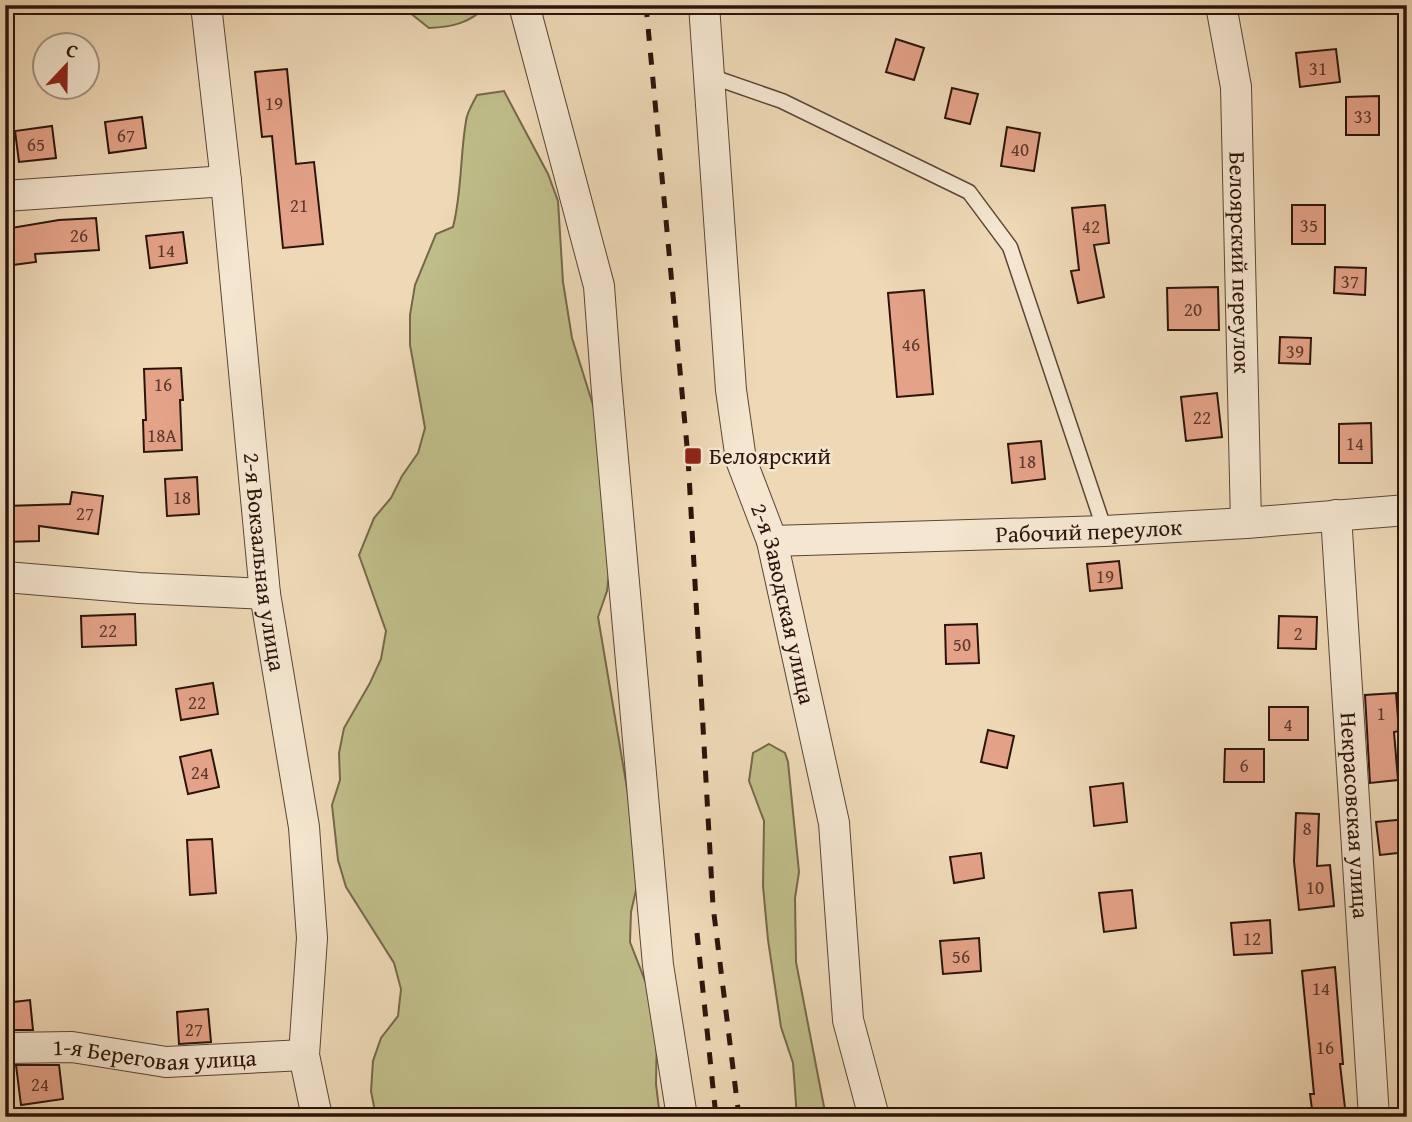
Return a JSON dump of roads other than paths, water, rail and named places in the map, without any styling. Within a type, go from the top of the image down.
[{"type":"street","name":"2-я Вокзальная улица","points":[[206,5],[226,181],[265,594],[304,827],[312,939],[304,1055],[317,1117]]},
{"type":"street","points":[[524,5],[599,286],[658,965],[682,1117]]},
{"type":"street","name":"2-я Заводская улица","points":[[704,5],[730,376],[737,437],[741,460],[772,541],[834,823],[848,1020],[874,1117]]},
{"type":"street","name":"Белоярский переулок","points":[[1221,5],[1236,87],[1246,523]]},
{"type":"street","points":[[5,196],[226,181]]},
{"type":"street","name":"Рабочий переулок","points":[[772,541],[1105,531],[1407,510]]},
{"type":"street","name":"Некрасовская улица","points":[[1336,514],[1374,1117]]},
{"type":"street","points":[[5,577],[139,588],[265,594]]},
{"type":"street","name":"1-я Береговая улица","points":[[5,1048],[72,1047],[166,1062],[304,1055]]},
{"type":"lane","points":[[710,76],[782,101],[969,192],[1010,247],[1105,531]]},
{"type":"railway","points":[[646,5],[688,457],[713,906],[739,1117]]},
{"type":"railway","points":[[697,933],[716,1117]]},
{"type":"place","name":"Белоярский","points":[[693,456]]}]
